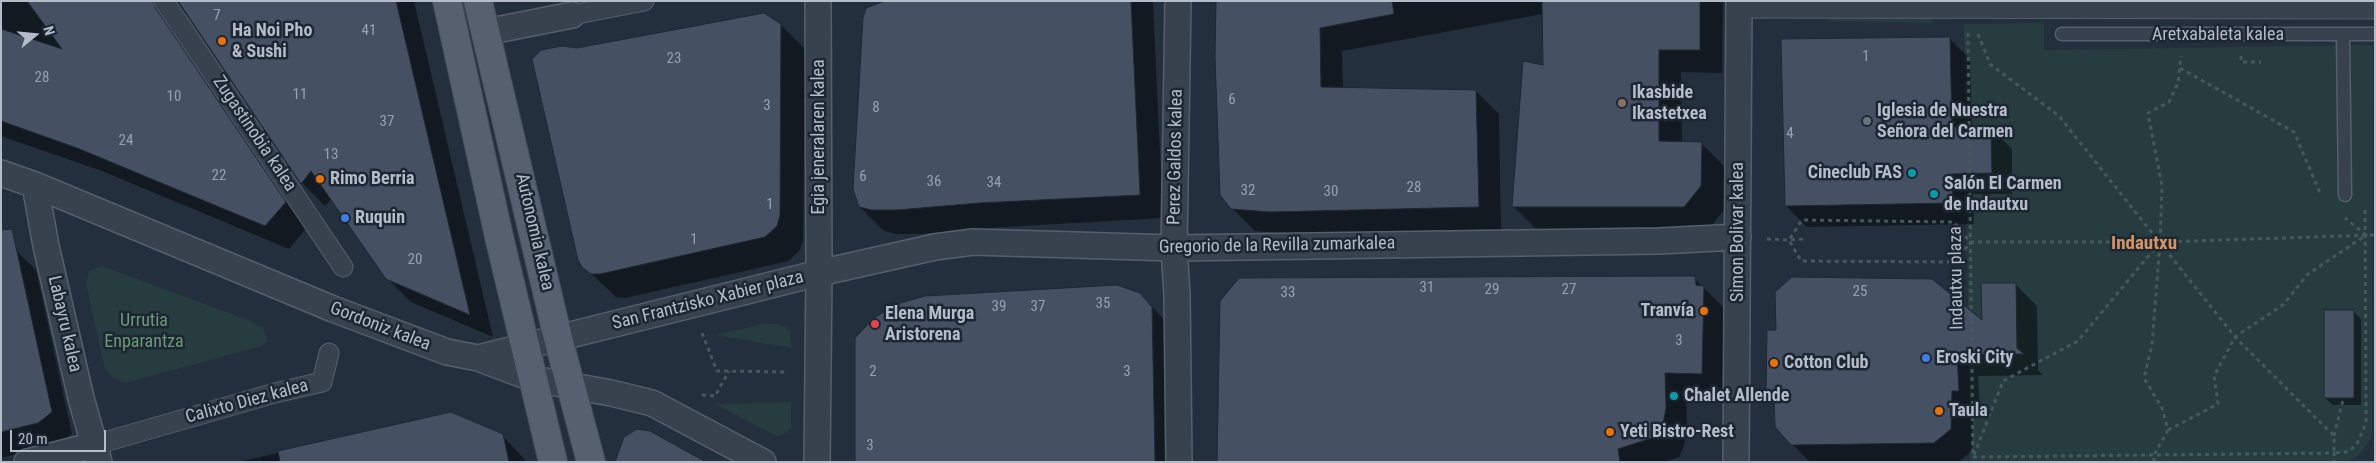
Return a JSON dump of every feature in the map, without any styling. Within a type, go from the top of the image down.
[{"type":"main road","name":"Autonomia kalea","points":[[447,1],[500,241],[553,462]]},
{"type":"main road","name":"Autonomia kalea","points":[[478,1],[558,338],[572,386],[590,462]]},
{"type":"street","name":"Zugastinobia kalea","points":[[164,1],[344,268]]},
{"type":"street","points":[[486,32],[644,1]]},
{"type":"street","name":"Egia jeneralaren kalea","points":[[818,1],[819,273]]},
{"type":"street","name":"Perez Galdos kalea","points":[[1178,1],[1174,248],[1177,295],[1179,462]]},
{"type":"street","points":[[1739,5],[1968,8],[2375,9]]},
{"type":"street","name":"Simon Bolivar kalea","points":[[1736,462],[1739,5]]},
{"type":"street","name":"Gordoniz kalea","points":[[1,173],[36,185],[333,309],[447,352],[478,358],[534,379],[652,403],[763,462]]},
{"type":"street","name":"Labayru kalea","points":[[36,185],[46,246],[81,398],[96,453]]},
{"type":"street","name":"Gregorio de la Revilla zumarkalea","points":[[819,273],[936,247],[973,242],[1174,248],[1649,241],[1738,237]]},
{"type":"street","name":"San Frantzisko Xabier plaza","points":[[558,338],[819,273],[817,462]]},
{"type":"street","points":[[478,358],[558,338]]},
{"type":"street","name":"Calixto Diez kalea","points":[[27,462],[96,453],[275,393],[322,382],[329,353]]},
{"type":"lane","name":"Aretxabaleta kalea","points":[[2062,34],[2343,36],[2375,34]]},
{"type":"lane","points":[[2343,36],[2345,195]]},
{"type":"path","points":[[1968,8],[1990,64],[2059,116],[2235,337],[2334,436]]},
{"type":"path","name":"Indautxu plaza","points":[[1968,8],[1973,458]]},
{"type":"path","points":[[2168,430],[2162,408],[2144,378],[2152,345],[2160,242],[2162,186],[2148,113],[2169,102],[2178,83],[2181,46],[2187,35]]},
{"type":"path","points":[[2245,62],[2261,62]]},
{"type":"path","points":[[2180,68],[2294,132],[2321,193]]},
{"type":"path","points":[[2160,242],[2078,341],[2003,381],[1973,458],[2334,453],[2346,452],[2356,446],[2366,423],[2365,196]]},
{"type":"path","points":[[2338,213],[2366,235]]},
{"type":"path","points":[[1789,240],[1802,220],[1954,222],[1970,242]]},
{"type":"path","points":[[2154,462],[2154,455],[2168,430],[2218,404],[2214,376],[2235,337],[2284,304],[2307,276],[2366,235]]},
{"type":"path","points":[[1970,242],[2160,242],[2375,235]]},
{"type":"path","points":[[1789,240],[1803,239]]},
{"type":"path","points":[[1789,240],[1801,261],[1955,262],[1970,242]]},
{"type":"path","points":[[702,333],[717,371],[797,372]]},
{"type":"path","points":[[695,394],[715,396],[730,371]]},
{"type":"path","points":[[2334,462],[2334,436],[2343,400]]},
{"type":"green space","points":[[1827,1],[1932,1],[1932,23],[1828,21]]},
{"type":"green space","points":[[2044,23],[2044,50],[2373,45],[2372,426],[2371,439],[2359,455],[2347,462],[1970,462],[1964,24]]},
{"type":"green space","name":"Urrutia Enparantza","points":[[102,266],[250,321],[263,328],[268,341],[262,346],[125,383],[114,379],[105,369],[86,284],[89,271]]},
{"type":"green space","points":[[763,324],[778,324],[785,327],[790,332],[792,348],[715,335]]},
{"type":"green space","points":[[791,402],[791,428],[783,435],[777,436],[715,404]]},
{"type":"building","points":[[27,1],[153,1],[155,7],[286,202],[265,226],[77,148],[1,121],[1,29],[62,49]]},
{"type":"building","points":[[178,1],[396,1],[470,315],[386,279],[311,171],[301,184]]},
{"type":"building","points":[[885,1],[1131,1],[1140,195],[979,203],[897,210],[872,210],[859,207],[853,189],[863,18],[866,8]]},
{"type":"building","points":[[1216,1],[1392,1],[1394,14],[1320,28],[1321,87],[1476,90],[1479,207],[1270,212],[1231,209],[1220,195],[1215,57]]},
{"type":"building","name":"Ikasbide Ikastetxea","points":[[1542,1],[1700,1],[1700,50],[1659,50],[1659,141],[1702,142],[1701,186],[1684,207],[1512,207],[1523,61],[1543,65]]},
{"type":"building","points":[[764,13],[781,24],[780,215],[777,226],[765,237],[600,274],[591,274],[582,267],[578,260],[532,59],[541,50],[562,46],[577,48]]},
{"type":"building","name":"Iglesia de Nuestra Señora del Carmen","points":[[1950,37],[1952,127],[1991,127],[1992,173],[1952,174],[1953,203],[1785,206],[1781,39]]},
{"type":"building","points":[[12,229],[52,412],[38,423],[1,432],[1,230]]},
{"type":"building","points":[[1695,276],[1696,285],[1704,286],[1702,374],[1665,373],[1666,408],[1663,424],[1658,436],[1618,449],[1620,462],[1217,462],[1220,301],[1239,278]]},
{"type":"building","points":[[1792,277],[1932,279],[1982,320],[1981,283],[2016,283],[2017,348],[2024,354],[1957,355],[1959,391],[1952,391],[1951,429],[1934,443],[1791,445],[1775,427],[1774,391],[1766,391],[1767,330],[1776,330],[1775,292]]},
{"type":"building","points":[[1117,285],[1140,293],[1152,307],[1155,462],[855,462],[855,338],[874,318],[897,304],[925,296]]},
{"type":"building","points":[[2324,310],[2354,310],[2354,398],[2324,398]]},
{"type":"building","points":[[451,412],[503,434],[509,462],[280,462],[278,451]]},
{"type":"building","points":[[637,429],[650,431],[706,462],[615,462],[624,437]]},
{"type":"place","name":"Ha Noi Pho & Sushi","points":[[222,41]]},
{"type":"place","name":"Ikasbide Ikastetxea","points":[[1622,103]]},
{"type":"place","name":"Iglesia de Nuestra Señora del Carmen","points":[[1867,121]]},
{"type":"place","name":"Cineclub FAS","points":[[1912,173]]},
{"type":"place","name":"Rimo Berria","points":[[320,179]]},
{"type":"place","name":"Salón El Carmen de Indautxu","points":[[1934,194]]},
{"type":"place","name":"Ruquin","points":[[345,218]]},
{"type":"place","name":"Tranvía","points":[[1704,311]]},
{"type":"place","name":"Elena Murga Aristorena","points":[[875,324]]},
{"type":"place","name":"Eroski City","points":[[1926,358]]},
{"type":"place","name":"Cotton Club","points":[[1774,363]]},
{"type":"place","name":"Chalet Allende","points":[[1674,396]]},
{"type":"place","name":"Taula","points":[[1939,411]]},
{"type":"place","name":"Yeti Bistro-Rest","points":[[1610,432]]},
{"type":"district","name":"Indautxu","points":[[2144,244]]}]
